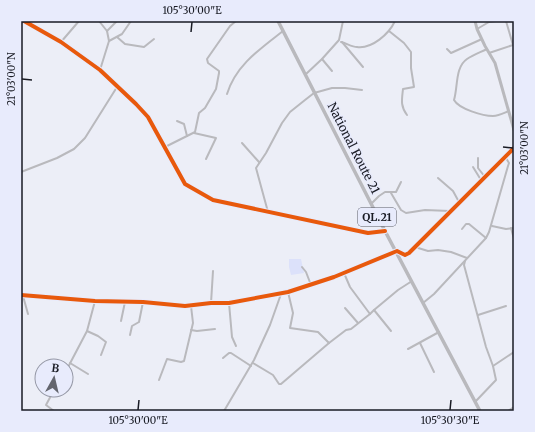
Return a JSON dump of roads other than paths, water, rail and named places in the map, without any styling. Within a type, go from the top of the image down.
[{"type":"highway","name":"National Route 21","points":[[278,21],[371,204],[480,411]]},
{"type":"street","points":[[24,21],[61,42],[100,70],[148,117],[185,184],[213,200],[368,233],[385,231]]},
{"type":"street","points":[[61,42],[79,21]]},
{"type":"street","points":[[98,21],[107,31],[109,41],[100,70]]},
{"type":"street","points":[[107,31],[117,21]]},
{"type":"street","points":[[109,41],[122,34],[131,21]]},
{"type":"street","points":[[194,133],[199,114],[205,108],[216,89],[219,73],[219,71],[208,63],[207,59],[230,26],[236,21]]},
{"type":"street","points":[[305,74],[340,41],[343,21]]},
{"type":"street","points":[[340,41],[357,47],[362,47],[380,40],[395,21]]},
{"type":"street","points":[[475,21],[477,30],[495,63],[514,130]]},
{"type":"street","points":[[477,30],[490,22],[496,21]]},
{"type":"street","points":[[506,21],[513,45],[468,58],[461,66],[458,73],[454,100],[460,107],[478,114],[494,116],[509,111]]},
{"type":"street","points":[[227,94],[230,83],[238,70],[283,31]]},
{"type":"street","points":[[388,31],[404,43],[411,52],[411,68],[415,86],[414,88],[403,89],[401,102],[403,110],[407,115]]},
{"type":"street","points":[[117,37],[125,44],[144,47],[154,39]]},
{"type":"street","points":[[447,50],[451,52],[482,39]]},
{"type":"street","points":[[340,41],[363,67]]},
{"type":"street","points":[[322,59],[332,71]]},
{"type":"street","points":[[21,172],[57,158],[74,149],[85,138],[117,87]]},
{"type":"street","points":[[268,212],[256,168],[290,112],[314,93],[338,88],[362,90]]},
{"type":"street","points":[[177,121],[183,122],[187,137]]},
{"type":"street","points":[[165,148],[194,133],[216,138],[206,158]]},
{"type":"street","points":[[242,143],[259,162]]},
{"type":"street","points":[[28,314],[22,295],[185,306],[211,303],[229,303],[281,294],[311,285],[396,251],[405,255],[409,253],[514,148]]},
{"type":"street","points":[[423,303],[434,294],[486,238],[492,226],[508,166],[506,158],[507,155]]},
{"type":"street","points":[[478,158],[478,168],[485,177]]},
{"type":"street","points":[[472,167],[481,180]]},
{"type":"street","points":[[438,178],[450,187],[459,202]]},
{"type":"street","points":[[371,204],[382,194],[387,192],[396,192],[401,182]]},
{"type":"street","points":[[390,193],[401,210],[406,213],[425,210],[450,211]]},
{"type":"street","points":[[462,229],[466,224],[469,224],[486,238]]},
{"type":"street","points":[[492,226],[512,228],[514,239]]},
{"type":"street","points":[[415,247],[428,251],[438,250],[451,252],[468,258]]},
{"type":"street","points":[[465,260],[464,265],[496,380],[475,402]]},
{"type":"street","points":[[302,267],[306,272],[311,285]]},
{"type":"street","points":[[211,303],[213,271]]},
{"type":"street","points":[[344,273],[350,287],[370,314]]},
{"type":"street","points":[[253,363],[273,375],[279,384],[281,384],[329,343],[346,330],[351,329],[398,290],[412,281]]},
{"type":"street","points":[[288,292],[293,313],[290,328],[318,332],[329,343]]},
{"type":"street","points":[[224,411],[253,363],[281,294]]},
{"type":"street","points":[[73,358],[88,331],[95,301]]},
{"type":"street","points":[[121,321],[125,302]]},
{"type":"street","points":[[130,335],[132,326],[139,322],[143,302]]},
{"type":"street","points":[[229,303],[232,337],[236,346]]},
{"type":"street","points":[[159,380],[168,359],[181,362],[183,361],[192,330],[193,322],[191,306]]},
{"type":"street","points":[[478,315],[506,306]]},
{"type":"street","points":[[346,308],[358,323]]},
{"type":"street","points":[[374,310],[392,331]]},
{"type":"street","points":[[192,330],[197,331],[215,329]]},
{"type":"street","points":[[88,331],[106,342],[101,355]]},
{"type":"street","points":[[408,349],[439,332]]},
{"type":"street","points":[[420,343],[434,372]]},
{"type":"street","points":[[493,366],[514,352]]},
{"type":"street","points":[[223,358],[231,353],[251,366]]},
{"type":"street","points":[[74,365],[88,374]]},
{"type":"street","points":[[50,398],[46,405],[54,411]]},
{"type":"street","points":[[508,411],[514,407]]}]
